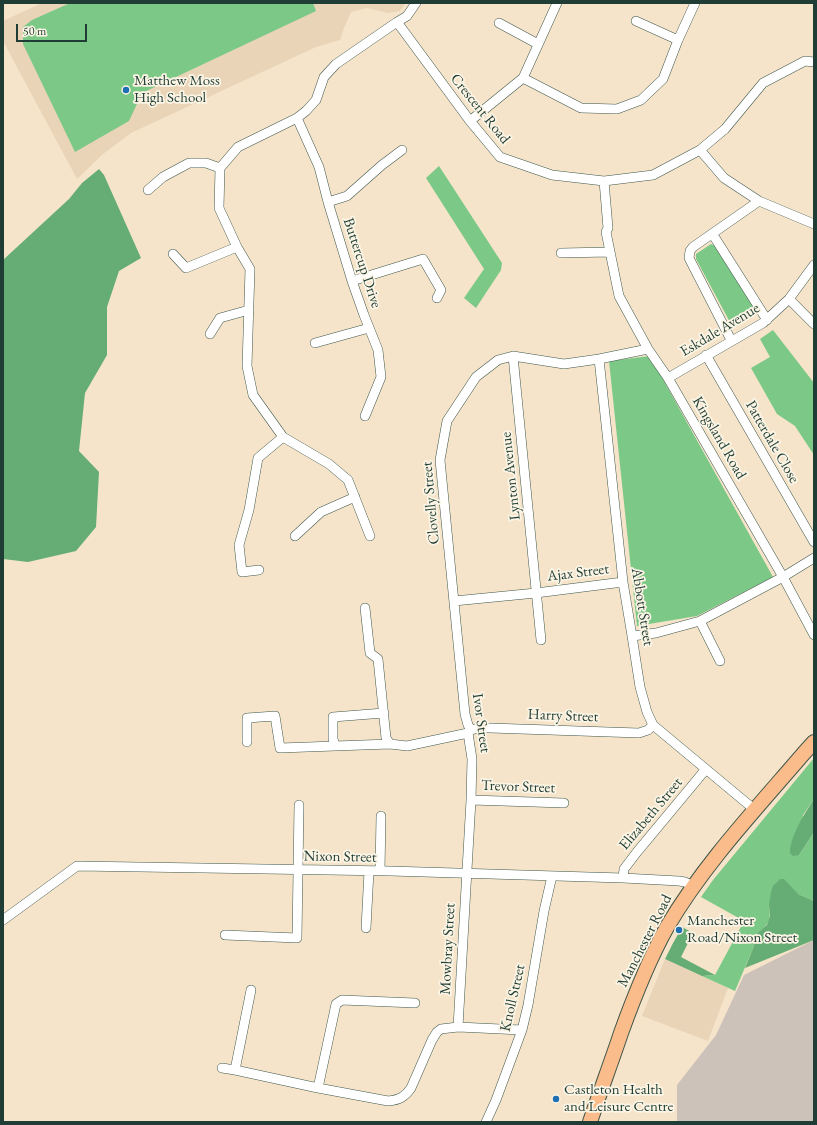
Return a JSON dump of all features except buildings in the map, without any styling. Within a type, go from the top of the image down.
[{"type":"main road","name":"Manchester Road","points":[[590,1122],[631,1006],[642,979],[667,928],[693,886],[755,810],[814,742]]},
{"type":"street","points":[[370,536],[348,480],[328,464],[282,436],[253,396],[247,366],[250,269],[237,247],[219,208],[220,168],[238,147],[297,118],[306,111],[316,100],[324,77],[336,64],[407,16],[416,3]]},
{"type":"street","points":[[470,121],[523,78],[557,3]]},
{"type":"street","points":[[523,78],[581,108],[617,108],[641,100],[663,79],[678,40],[696,3]]},
{"type":"street","points":[[636,21],[678,40]]},
{"type":"street","name":"Crescent Road","points":[[397,22],[470,121],[500,157],[552,176],[604,182],[652,175],[700,150],[725,129],[763,83],[805,61],[814,62]]},
{"type":"street","points":[[499,23],[538,44]]},
{"type":"street","name":"Buttercup Drive","points":[[297,118],[319,168],[352,281],[378,350],[381,377],[365,416]]},
{"type":"street","points":[[328,202],[347,196],[382,164],[402,150]]},
{"type":"street","points":[[700,150],[724,178],[759,201],[814,224]]},
{"type":"street","points":[[148,190],[163,177],[189,162],[206,164],[220,168]]},
{"type":"street","name":"Kingsland Road","points":[[604,182],[608,228],[606,232],[619,296],[648,349],[668,378],[783,577],[814,635]]},
{"type":"street","points":[[731,340],[689,258],[690,252],[693,247],[759,201]]},
{"type":"street","points":[[711,235],[715,238],[767,320]]},
{"type":"street","points":[[173,254],[186,268],[237,247]]},
{"type":"street","points":[[561,253],[610,252]]},
{"type":"street","points":[[352,281],[423,259],[441,290],[437,298]]},
{"type":"street","name":"Eskdale Avenue","points":[[668,378],[767,320],[789,299],[814,265]]},
{"type":"street","points":[[789,299],[814,324]]},
{"type":"street","points":[[210,334],[220,318],[249,310]]},
{"type":"street","points":[[315,344],[369,328]]},
{"type":"street","name":"Clovelly Street","points":[[454,601],[440,460],[447,422],[476,377],[498,360],[513,356],[564,364],[599,359],[648,349]]},
{"type":"street","name":"Patterdale Close","points":[[706,355],[814,542]]},
{"type":"street","name":"Lynton Avenue","points":[[513,356],[536,593]]},
{"type":"street","name":"Abbott Street","points":[[599,359],[623,582],[640,687],[647,712],[653,725],[755,810]]},
{"type":"street","points":[[259,570],[242,572],[239,545],[249,510],[258,458],[282,436]]},
{"type":"street","points":[[295,536],[321,512],[355,497]]},
{"type":"street","points":[[632,636],[656,632],[700,621],[783,577],[814,558]]},
{"type":"street","name":"Ajax Street","points":[[454,601],[536,593],[623,582]]},
{"type":"street","name":"Ajax Street","points":[[536,593],[541,640]]},
{"type":"street","name":"Ivor Street","points":[[454,601],[465,714],[468,725],[472,760],[466,874]]},
{"type":"street","points":[[365,608],[370,653],[378,659],[386,738],[390,744]]},
{"type":"street","points":[[700,621],[720,661]]},
{"type":"street","points":[[335,746],[333,739],[333,717],[384,713]]},
{"type":"street","name":"Harry Street","points":[[247,742],[247,718],[275,716],[280,748],[390,744],[408,746],[469,732],[478,728],[639,733],[648,730],[653,725]]},
{"type":"street","name":"Elizabeth Street","points":[[623,878],[624,869],[706,769]]},
{"type":"street","name":"Trevor Street","points":[[471,800],[564,803]]},
{"type":"street","points":[[225,935],[297,938],[300,805]]},
{"type":"street","points":[[380,816],[380,871]]},
{"type":"street","name":"Nixon Street","points":[[3,920],[77,866],[380,871],[623,878],[679,881],[686,882],[693,886]]},
{"type":"street","points":[[366,928],[369,871]]},
{"type":"street","name":"Mowbray Street","points":[[458,1026],[466,874]]},
{"type":"street","name":"Knoll Street","points":[[486,1122],[496,1100],[522,1030],[552,876]]},
{"type":"street","points":[[235,1070],[251,990]]},
{"type":"street","points":[[318,1088],[336,1004],[342,1000],[415,1003]]},
{"type":"street","points":[[222,1068],[388,1101],[397,1100],[408,1094],[432,1040],[437,1032],[442,1029],[458,1026],[522,1030]]},
{"type":"shaded area","name":"Matthew Moss High School","points":[[42,3],[405,3],[400,11],[388,13],[367,8],[351,12],[340,40],[316,47],[131,133],[103,154],[77,179],[3,41],[3,21]]},
{"type":"shaded area","points":[[814,940],[814,1122],[677,1122],[677,1085],[716,1035],[744,975]]},
{"type":"shaded area","points":[[665,959],[728,988],[708,1041],[642,1016]]},
{"type":"green space","name":"Matthew Moss High School","points":[[70,3],[313,3],[316,11],[142,93],[129,121],[75,152],[23,44],[23,27],[32,20]]},
{"type":"green space","points":[[439,166],[502,263],[501,270],[476,308],[464,298],[484,269],[426,178]]},
{"type":"green space","points":[[99,169],[104,175],[141,258],[119,271],[107,307],[107,355],[85,393],[79,451],[99,472],[96,527],[76,551],[28,562],[3,559],[3,260],[69,199],[82,183]]},
{"type":"green space","points":[[711,244],[715,246],[757,311],[756,314],[736,325],[731,324],[696,259],[696,254]]},
{"type":"green space","points":[[773,330],[814,383],[814,455],[795,426],[777,414],[751,368],[770,357],[760,339]]},
{"type":"green space","points":[[650,356],[773,577],[697,616],[637,626],[609,361]]},
{"type":"green space","points":[[814,758],[814,799],[803,815],[799,855],[814,832],[814,901],[798,894],[769,905],[770,916],[768,923],[755,935],[754,946],[735,991],[702,976],[715,975],[744,921],[701,897],[713,880]]},
{"type":"green space","points":[[814,799],[814,832],[799,855],[793,856],[790,853],[792,839],[806,811]]},
{"type":"green space","points":[[780,879],[784,879],[798,894],[814,901],[814,940],[745,968],[754,946],[755,935],[767,925],[770,916],[769,905],[771,892],[773,886]]},
{"type":"green space","points":[[682,927],[693,933],[681,957],[715,975],[702,976],[665,959]]},
{"type":"place","name":"Matthew Moss High School","points":[[126,90]]},
{"type":"place","name":"Manchester Road/Nixon Street","points":[[679,930]]},
{"type":"place","name":"Castleton Health and Leisure Centre","points":[[556,1099]]}]
